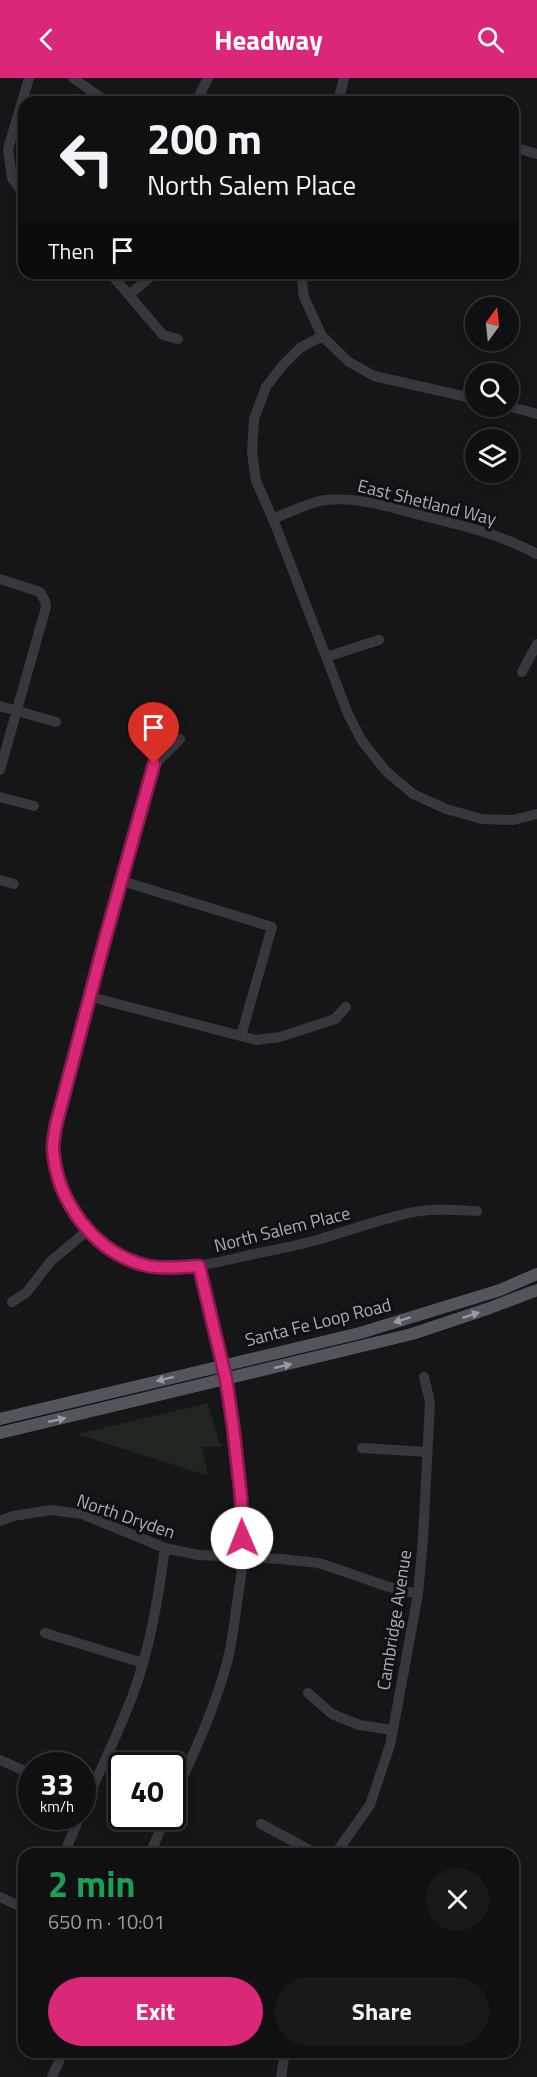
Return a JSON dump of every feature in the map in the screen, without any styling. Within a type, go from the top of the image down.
[{"type":"main road","name":"Santa Fe Loop Road","points":[[0,1419],[360,1333],[500,1290],[537,1274]]},
{"type":"main road","name":"Santa Fe Loop Road","points":[[0,1433],[412,1334],[537,1290]]},
{"type":"street","points":[[24,96],[29,78]]},
{"type":"street","points":[[74,78],[99,96]]},
{"type":"street","points":[[199,96],[208,78]]},
{"type":"street","points":[[341,96],[344,78]]},
{"type":"street","points":[[18,115],[8,149],[12,178],[18,186]]},
{"type":"street","points":[[519,149],[537,154]]},
{"type":"street","points":[[115,279],[163,335],[178,339]]},
{"type":"street","points":[[129,295],[148,279]]},
{"type":"street","points":[[302,279],[304,297],[322,336],[349,362],[374,376],[465,397]]},
{"type":"street","points":[[322,336],[300,348],[266,387],[254,419],[252,453],[256,481],[273,519],[348,714],[362,741],[386,771],[413,794],[446,809],[482,819],[513,820],[537,814]]},
{"type":"street","points":[[519,409],[537,414]]},
{"type":"street","name":"East Shetland Way","points":[[273,519],[324,500],[347,499],[372,502],[511,540],[537,554]]},
{"type":"street","points":[[0,579],[40,592],[46,607],[0,770]]},
{"type":"street","points":[[326,657],[379,640]]},
{"type":"street","points":[[522,672],[537,644]]},
{"type":"street","points":[[0,706],[57,722]]},
{"type":"street","name":"North Salem Place","points":[[180,739],[154,764],[56,1125],[53,1147],[64,1195],[88,1230],[129,1259],[149,1266],[199,1266],[314,1241],[411,1212],[448,1209],[477,1211]]},
{"type":"street","points":[[0,797],[34,806]]},
{"type":"street","points":[[0,880],[14,884]]},
{"type":"street","points":[[122,881],[272,927],[241,1036]]},
{"type":"street","points":[[90,997],[256,1040],[280,1037],[335,1019],[346,1007]]},
{"type":"street","points":[[12,1302],[27,1292],[50,1263],[88,1230]]},
{"type":"street","points":[[186,1769],[208,1719],[227,1665],[243,1558],[235,1437],[226,1379],[199,1266]]},
{"type":"street","name":"Cambridge Avenue","points":[[339,1848],[370,1804],[390,1745],[418,1594],[423,1539],[429,1402],[424,1377]]},
{"type":"street","points":[[362,1448],[427,1452]]},
{"type":"street","name":"North Dryden","points":[[0,1521],[13,1516],[51,1510],[82,1514],[165,1548],[198,1555],[319,1563],[418,1594]]},
{"type":"street","points":[[96,1774],[132,1697],[143,1663],[157,1607],[165,1548]]},
{"type":"street","points":[[45,1633],[143,1663]]},
{"type":"street","points":[[308,1693],[332,1714],[359,1725],[393,1730]]},
{"type":"street","points":[[0,1760],[18,1768]]},
{"type":"street","points":[[261,1824],[306,1848]]},
{"type":"street","points":[[67,1848],[74,1830]]},
{"type":"street","points":[[153,1848],[160,1830]]},
{"type":"street","points":[[0,1898],[18,1906]]},
{"type":"street","points":[[52,2077],[60,2058]]},
{"type":"street","points":[[281,2077],[284,2058]]},
{"type":"shaded area","points":[[208,1403],[219,1442],[223,1446],[202,1447],[208,1476],[77,1434]]},
{"type":"route","points":[[154,764],[105,939],[56,1125],[53,1147],[64,1195],[76,1216],[105,1245],[129,1259],[149,1266],[174,1268],[199,1266],[219,1359],[226,1379],[235,1437],[241,1497],[242,1538]]}]
